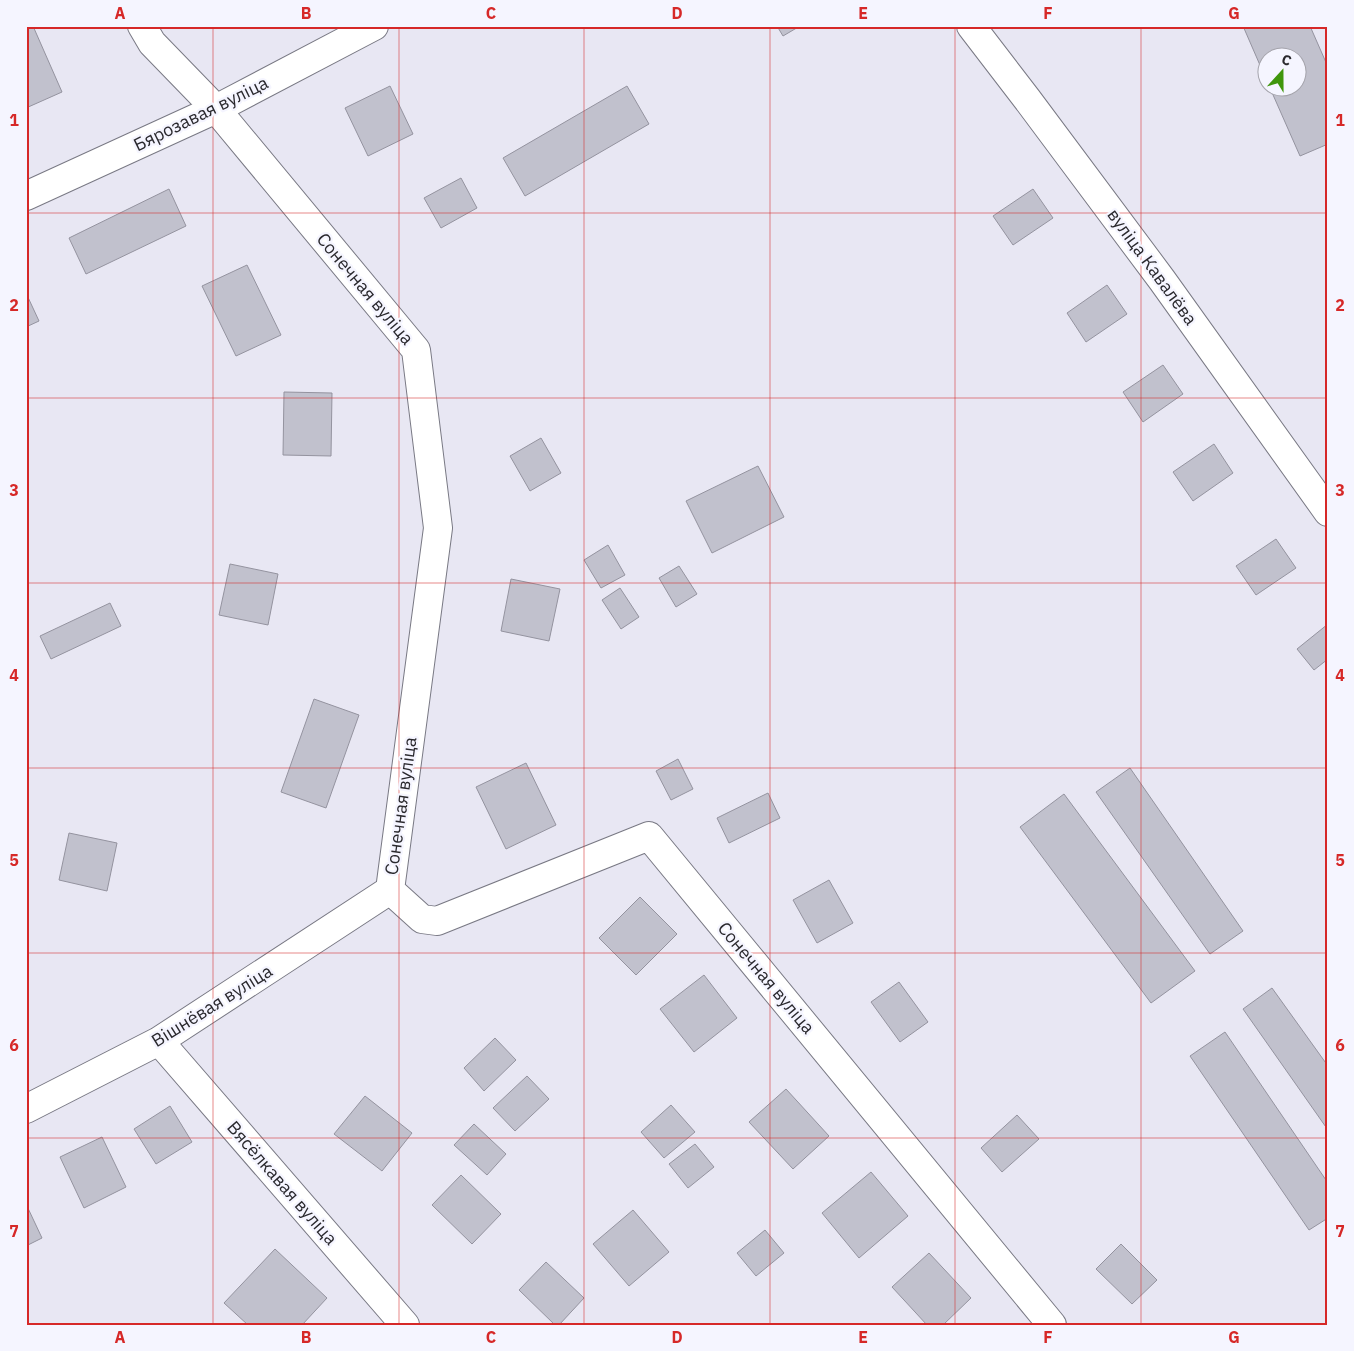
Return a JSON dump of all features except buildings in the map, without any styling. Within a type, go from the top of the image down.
[{"type":"street","name":"Сонечная вуліца","points":[[142,26],[152,43],[216,109],[416,350],[438,528],[390,890],[422,919],[437,921],[649,836],[1052,1325]]},
{"type":"street","name":"Бярозавая вуліца","points":[[26,196],[216,109],[374,26]]},
{"type":"street","name":"вуліца Кавалёва","points":[[971,26],[1162,280],[1328,512]]},
{"type":"street","name":"Вішнёвая вуліца","points":[[26,1109],[159,1041],[390,890]]},
{"type":"street","name":"Вясёлкавая вуліца","points":[[159,1041],[405,1325]]}]
